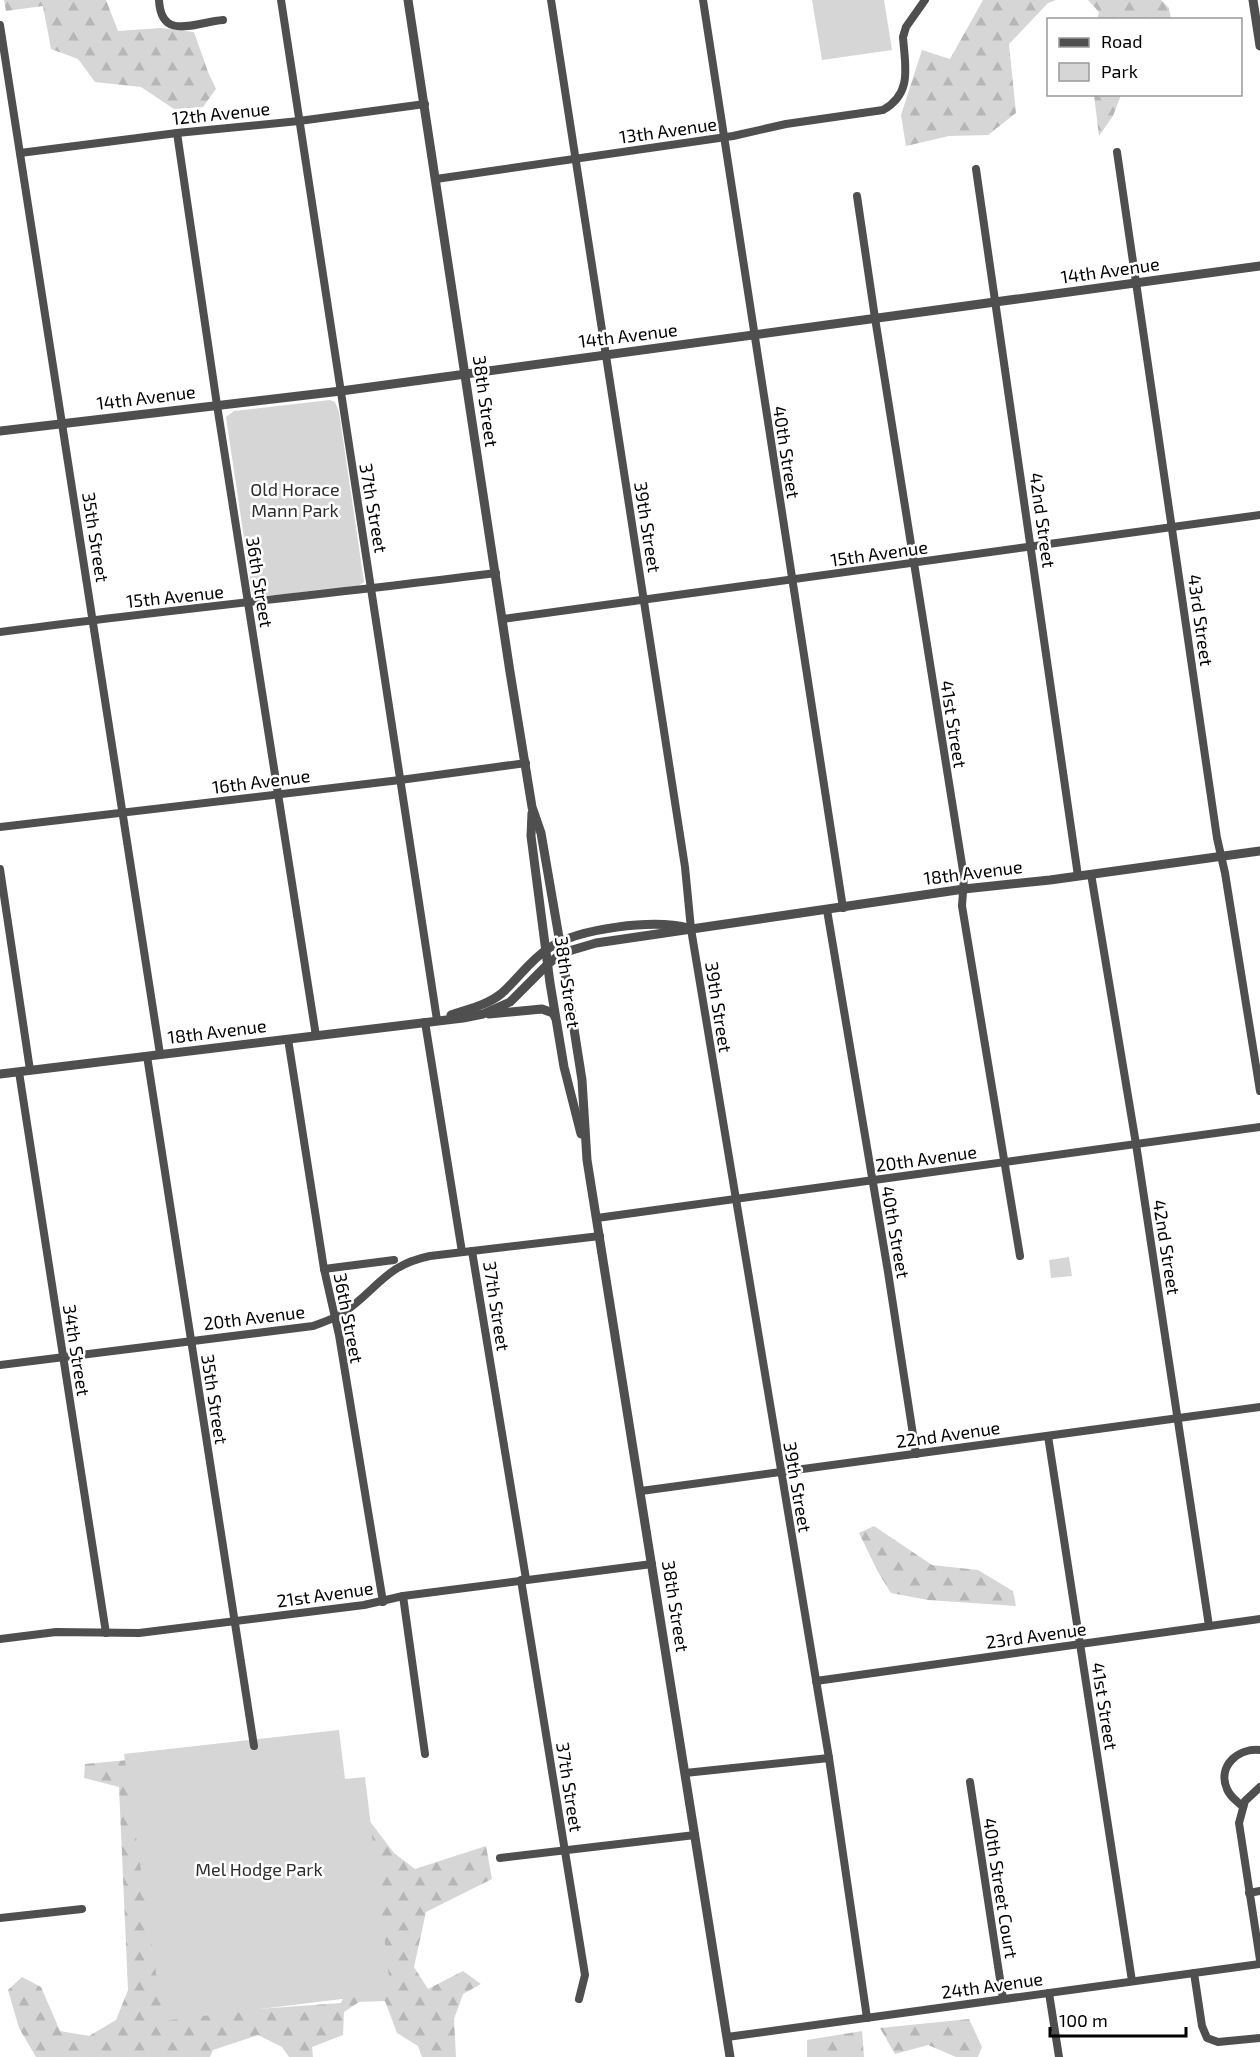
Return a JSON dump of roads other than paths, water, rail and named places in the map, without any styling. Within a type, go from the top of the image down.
[{"type":"street","points":[[159,0],[162,17],[170,25],[182,27],[223,20]]},
{"type":"street","name":"37th Street","points":[[281,0],[438,1020]]},
{"type":"street","name":"38th Street","points":[[408,0],[526,763],[532,807],[531,836],[556,1020],[564,1067],[587,1160],[597,1218],[730,2057]]},
{"type":"street","name":"39th Street","points":[[551,0],[685,867],[691,929],[829,1758],[867,2018]]},
{"type":"street","name":"40th Street","points":[[703,0],[843,908]]},
{"type":"street","name":"13th Avenue","points":[[436,179],[723,138],[794,123],[876,113],[892,105],[899,97],[906,82],[904,31],[925,0]]},
{"type":"street","points":[[1253,0],[1260,46]]},
{"type":"street","name":"35th Street","points":[[0,25],[160,1054]]},
{"type":"street","name":"12th Avenue","points":[[20,153],[425,104]]},
{"type":"street","name":"36th Street","points":[[177,133],[217,405],[316,1036]]},
{"type":"street","name":"43rd Street","points":[[1117,152],[1216,838],[1221,856],[1260,1091]]},
{"type":"street","name":"42nd Street","points":[[976,169],[1078,876]]},
{"type":"street","name":"41st Street","points":[[857,196],[964,877],[962,906],[1020,1256]]},
{"type":"street","name":"14th Avenue","points":[[0,431],[341,391],[1260,266]]},
{"type":"street","name":"15th Avenue","points":[[503,619],[1260,515]]},
{"type":"street","name":"15th Avenue","points":[[0,632],[94,619],[496,573]]},
{"type":"street","name":"16th Avenue","points":[[0,827],[526,763]]},
{"type":"street","name":"38th Street","points":[[532,807],[541,834],[582,1080],[587,1160]]},
{"type":"street","name":"18th Avenue","points":[[0,1074],[483,1014],[510,1002],[562,953],[596,943],[964,889],[1260,851]]},
{"type":"street","points":[[0,868],[30,1070]]},
{"type":"street","name":"42nd Street","points":[[1091,874],[1136,1144],[1209,1626]]},
{"type":"street","name":"40th Street","points":[[827,910],[916,1454]]},
{"type":"street","name":"18th Avenue","points":[[438,1020],[478,1007],[502,993],[546,950],[580,934],[641,925],[673,924],[691,929]]},
{"type":"street","points":[[483,1014],[542,1009],[553,1013],[556,1020]]},
{"type":"street","name":"37th Street","points":[[425,1022],[462,1252]]},
{"type":"street","name":"36th Street","points":[[288,1039],[324,1269],[336,1317],[383,1602]]},
{"type":"street","name":"35th Street","points":[[147,1056],[254,1746]]},
{"type":"street","name":"34th Street","points":[[20,1072],[106,1633]]},
{"type":"street","name":"20th Avenue","points":[[597,1218],[1260,1127]]},
{"type":"street","name":"20th Avenue","points":[[0,1365],[313,1326],[336,1317],[352,1306],[389,1273],[404,1263],[430,1256],[600,1236]]},
{"type":"street","name":"37th Street","points":[[472,1251],[585,1975],[579,1999]]},
{"type":"street","points":[[324,1269],[394,1260]]},
{"type":"street","name":"22nd Avenue","points":[[641,1491],[1260,1407]]},
{"type":"street","name":"41st Street","points":[[1048,1436],[1132,1981]]},
{"type":"street","name":"21st Avenue","points":[[0,1639],[82,1631],[139,1633],[299,1614],[383,1602],[403,1596],[652,1564]]},
{"type":"street","points":[[403,1596],[425,1754]]},
{"type":"street","name":"23rd Avenue","points":[[816,1681],[1260,1619]]},
{"type":"street","points":[[1243,1807],[1227,1790],[1225,1770],[1228,1763],[1241,1752],[1260,1750]]},
{"type":"street","points":[[685,1773],[829,1758]]},
{"type":"street","name":"40th Street Court","points":[[970,1782],[1003,1999]]},
{"type":"street","points":[[1260,1787],[1245,1801],[1239,1831],[1260,1962]]},
{"type":"street","points":[[501,1858],[695,1835]]},
{"type":"street","points":[[1249,1893],[1260,1891]]},
{"type":"street","points":[[0,1918],[82,1909]]},
{"type":"street","name":"24th Avenue","points":[[727,2037],[1260,1962]]},
{"type":"street","points":[[1194,1972],[1202,2026],[1207,2038],[1218,2042],[1260,2037]]},
{"type":"street","points":[[1049,1993],[1059,2057]]},
{"type":"park label","name":"Old Horace Mann Park","points":[[295,499]]},
{"type":"park label","name":"Mel Hodge Park","points":[[259,1869]]}]
